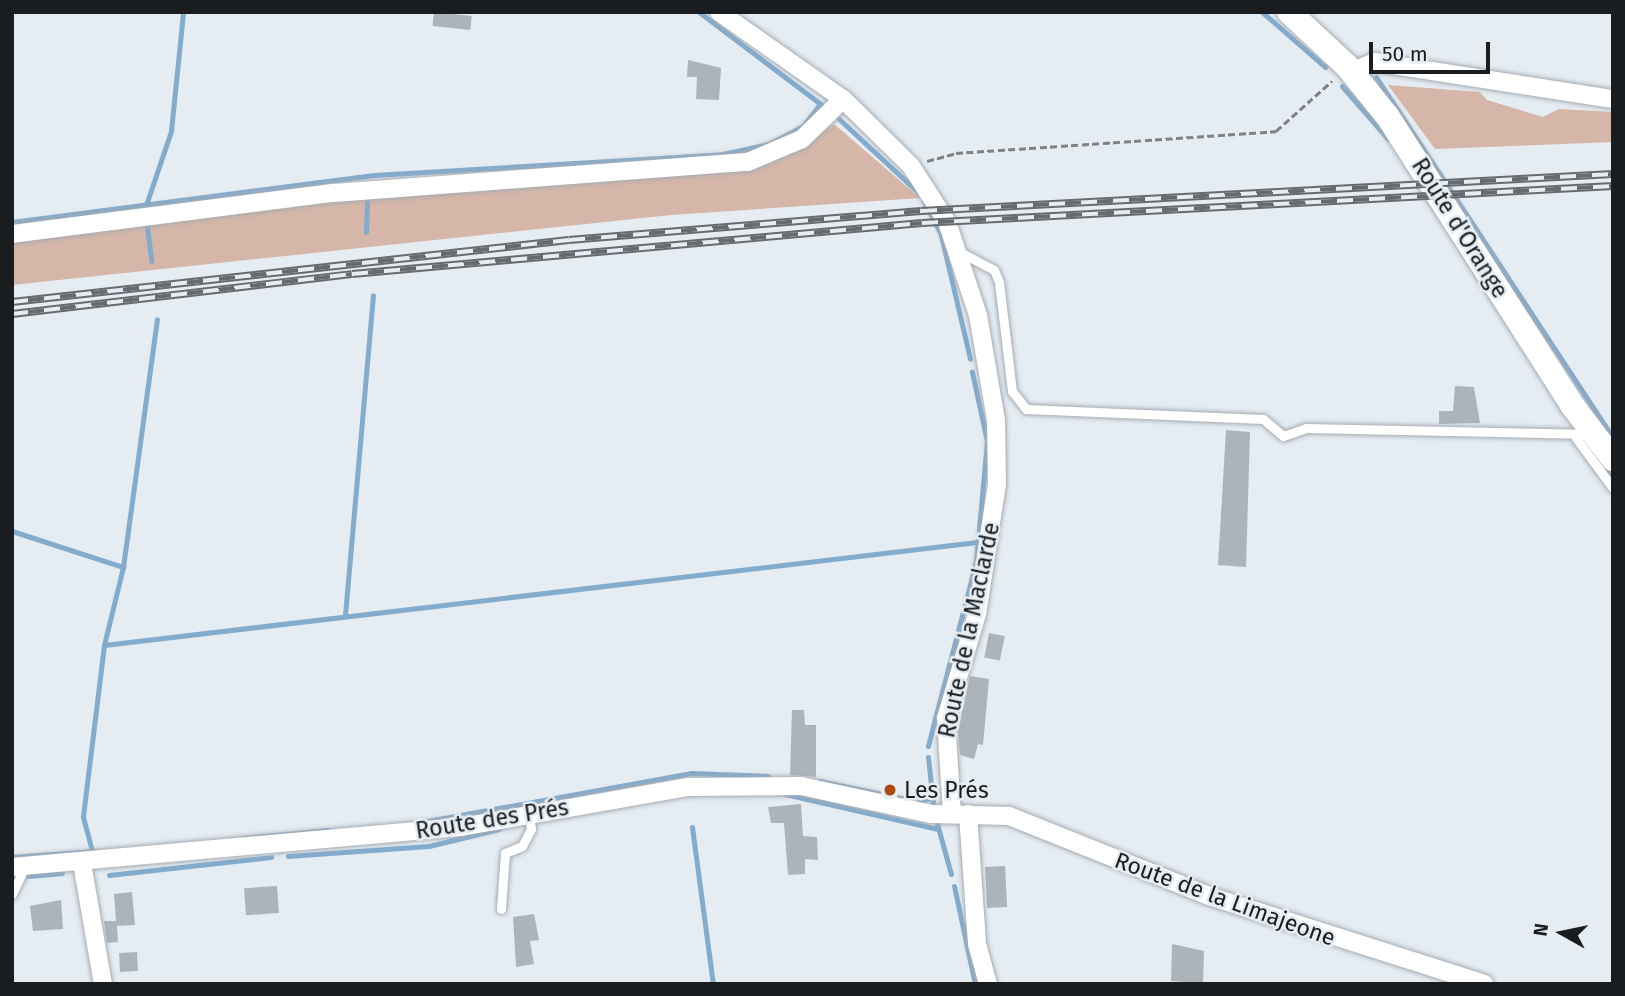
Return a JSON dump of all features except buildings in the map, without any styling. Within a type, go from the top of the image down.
[{"type":"street","name":"Route de la Maclarde","points":[[719,12],[843,99],[911,166],[947,222],[959,251],[989,376],[997,484],[976,614],[946,718],[977,944],[988,984]]},
{"type":"street","name":"Route d'Orange","points":[[1289,12],[1350,69],[1444,199],[1585,436],[1613,458]]},
{"type":"street","points":[[1350,69],[1374,62],[1613,99]]},
{"type":"street","points":[[12,234],[333,193],[748,162],[802,139],[843,99]]},
{"type":"street","name":"Route des Prés","points":[[19,867],[461,827],[688,787],[801,786],[960,813]]},
{"type":"street","name":"Route de la Limajeone","points":[[960,813],[1009,816],[1209,896],[1484,984]]},
{"type":"street","points":[[82,863],[103,984]]},
{"type":"lane","points":[[959,251],[994,270],[999,282],[1012,391],[1026,409],[1263,419],[1283,436],[1306,428],[1585,436],[1613,488]]},
{"type":"lane","points":[[501,909],[505,853],[522,846],[531,829],[529,814]]},
{"type":"lane","points":[[12,894],[19,867]]},
{"type":"path","points":[[911,166],[956,153],[1276,131],[1350,69]]},
{"type":"shaded area","points":[[1388,85],[1480,92],[1487,100],[1543,117],[1559,109],[1613,112],[1613,142],[1435,149]]},
{"type":"shaded area","points":[[834,124],[920,198],[671,215],[12,285],[12,237],[275,203],[656,174],[807,143]]},
{"type":"waterway","points":[[146,205],[171,131],[183,12]]},
{"type":"waterway","points":[[699,12],[822,105]]},
{"type":"waterway","points":[[1262,12],[1325,67]]},
{"type":"waterway","points":[[1376,77],[1613,438]]},
{"type":"waterway","points":[[1342,86],[1388,139]]},
{"type":"waterway","points":[[12,222],[374,175],[723,154],[769,144],[804,125],[820,104]]},
{"type":"waterway","points":[[839,119],[919,193]]},
{"type":"waterway","points":[[366,232],[367,201]]},
{"type":"waterway","points":[[924,201],[941,235],[970,359]]},
{"type":"waterway","points":[[147,226],[151,261]]},
{"type":"waterway","points":[[345,615],[373,295]]},
{"type":"waterway","points":[[123,567],[157,319]]},
{"type":"waterway","points":[[928,746],[976,562],[987,441],[972,372]]},
{"type":"waterway","points":[[1590,449],[1613,478]]},
{"type":"waterway","points":[[12,531],[123,567],[104,645],[83,817],[92,851]]},
{"type":"waterway","points":[[104,645],[977,542]]},
{"type":"waterway","points":[[928,757],[933,803]]},
{"type":"waterway","points":[[422,822],[692,773],[768,776]]},
{"type":"waterway","points":[[819,781],[916,801],[932,798]]},
{"type":"waterway","points":[[785,794],[938,829]]},
{"type":"waterway","points":[[936,820],[951,874]]},
{"type":"waterway","points":[[692,827],[713,984]]},
{"type":"waterway","points":[[288,856],[429,846],[499,829]]},
{"type":"waterway","points":[[244,838],[329,830]]},
{"type":"waterway","points":[[12,857],[95,851]]},
{"type":"waterway","points":[[109,875],[271,857]]},
{"type":"waterway","points":[[28,876],[62,873]]},
{"type":"waterway","points":[[954,886],[975,984]]},
{"type":"railway","points":[[12,302],[569,240],[921,211],[1613,174]]},
{"type":"railway","points":[[12,314],[352,274],[922,223],[1613,186]]},
{"type":"place","name":"Les Prés","points":[[890,790]]}]
